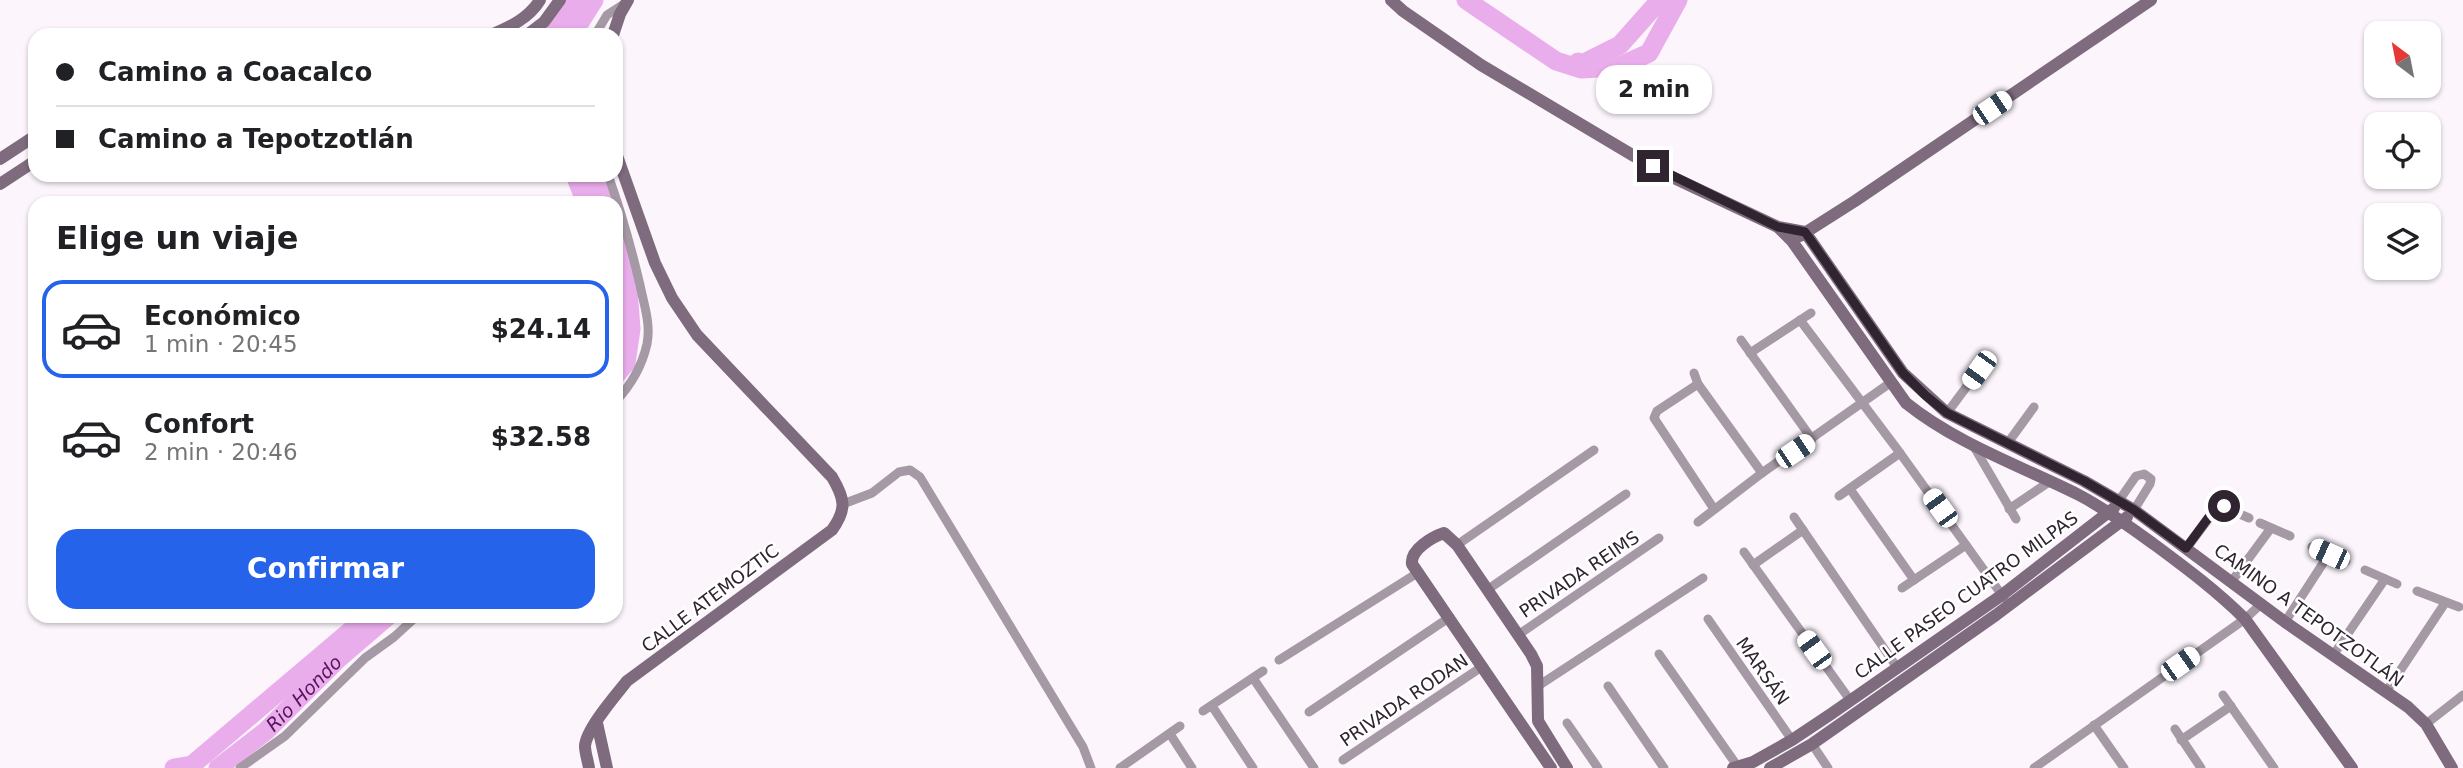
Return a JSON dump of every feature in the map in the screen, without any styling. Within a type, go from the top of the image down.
[{"type":"main road","points":[[508,28],[534,10],[540,0]]},
{"type":"main road","points":[[536,28],[560,0]]},
{"type":"main road","name":"CAMINO A TEPOTZOTLÁN","points":[[1391,0],[1481,65],[1634,156],[1778,227],[1805,232],[1903,373],[1947,413],[2084,481],[2134,510],[2285,622],[2408,708],[2426,724],[2452,768]]},
{"type":"main road","points":[[1792,241],[2151,0]]},
{"type":"main road","points":[[615,28],[627,1]]},
{"type":"main road","points":[[0,159],[28,141]]},
{"type":"main road","points":[[0,184],[28,166]]},
{"type":"main road","points":[[623,173],[654,264],[672,298],[697,335],[832,477],[841,492],[843,504]]},
{"type":"main road","name":"CAMINO A TEPOTZOTLÁN","points":[[1778,227],[1792,241],[1906,403],[1926,419],[1973,445],[2110,513],[2224,598],[2245,619],[2352,768]]},
{"type":"main road","points":[[1890,383],[1903,373]]},
{"type":"main road","name":"CALLE PASEO CUATRO MILPAS","points":[[1736,767],[1755,765],[1831,714],[2002,594],[2110,513],[2118,502]]},
{"type":"main road","name":"CALLE ATEMOZTIC","points":[[589,768],[585,744],[605,707],[627,681],[832,530],[841,517],[843,504]]},
{"type":"main road","name":"CALLE PASEO CUATRO MILPAS","points":[[1770,768],[1812,744],[2009,606],[2123,522],[2134,510]]},
{"type":"main road","points":[[1551,768],[1412,564],[1413,553],[1438,535],[1448,535],[1457,545],[1537,666],[1538,721],[1567,768]]},
{"type":"main road","points":[[1831,714],[1839,725]]},
{"type":"main road","points":[[597,723],[607,768]]},
{"type":"street","points":[[599,28],[607,15],[627,1]]},
{"type":"street","points":[[623,219],[648,322],[647,343],[640,367],[623,393]]},
{"type":"street","points":[[1750,353],[1811,313]]},
{"type":"street","points":[[1800,320],[1900,453],[2009,606]]},
{"type":"street","points":[[1741,340],[1812,439]]},
{"type":"street","points":[[1947,413],[1979,370]]},
{"type":"street","points":[[1694,373],[1698,384],[1762,473]]},
{"type":"street","points":[[1698,522],[1762,473],[1890,383]]},
{"type":"street","points":[[1698,384],[1657,411],[1654,418],[1714,509]]},
{"type":"street","points":[[2007,444],[2034,407]]},
{"type":"street","points":[[1973,445],[2016,519]]},
{"type":"street","points":[[1457,545],[1594,450]]},
{"type":"street","points":[[1839,496],[1900,453]]},
{"type":"street","points":[[843,504],[872,493],[899,472],[909,470],[919,477],[1083,747],[1090,767]]},
{"type":"street","name":"CALLE PASEO CUATRO MILPAS","points":[[2118,502],[2136,476],[2144,474],[2151,479],[2150,484],[2134,510]]},
{"type":"street","points":[[2009,509],[2049,482]]},
{"type":"street","points":[[1850,489],[1914,580]]},
{"type":"street","points":[[1487,590],[1626,494]]},
{"type":"street","points":[[2186,548],[2219,505],[2249,518]]},
{"type":"street","points":[[1794,517],[1896,666]]},
{"type":"street","points":[[2260,523],[2290,536]]},
{"type":"street","points":[[2232,581],[2271,528]]},
{"type":"street","points":[[1752,565],[1803,530]]},
{"type":"street","name":"PRIVADA REIMS","points":[[1518,635],[1659,538]]},
{"type":"street","points":[[1902,588],[1966,544]]},
{"type":"street","points":[[2312,547],[2346,561]]},
{"type":"street","points":[[1744,552],[1850,700]]},
{"type":"street","points":[[2285,622],[2329,554]]},
{"type":"street","points":[[2365,570],[2397,584]]},
{"type":"street","points":[[1279,660],[1419,572]]},
{"type":"street","points":[[1538,686],[1703,578]]},
{"type":"street","points":[[2334,654],[2385,579]]},
{"type":"street","points":[[2417,592],[2459,607]]},
{"type":"street","points":[[2385,692],[2445,603]]},
{"type":"street","points":[[2034,768],[2245,619],[2261,604]]},
{"type":"street","points":[[1309,712],[1450,617]]},
{"type":"street","name":"MARSÁN","points":[[1708,619],[1792,740]]},
{"type":"street","points":[[240,768],[285,736],[365,658],[409,623]]},
{"type":"street","points":[[1659,654],[1736,767]]},
{"type":"street","name":"PRIVADA RODAN","points":[[1343,760],[1483,666]]},
{"type":"street","points":[[1253,768],[1208,708],[1263,671]]},
{"type":"street","points":[[1253,678],[1314,768]]},
{"type":"street","points":[[1608,686],[1664,768]]},
{"type":"street","points":[[2223,695],[2274,768]]},
{"type":"street","points":[[2426,724],[2463,695]]},
{"type":"street","points":[[2181,740],[2231,706]]},
{"type":"street","points":[[1567,723],[1598,768]]},
{"type":"street","points":[[2094,725],[2124,768]]},
{"type":"street","points":[[1127,766],[1180,726]]},
{"type":"street","points":[[2175,729],[2201,768]]},
{"type":"street","points":[[1170,734],[1192,768]]},
{"type":"street","points":[[1812,744],[1828,768]]},
{"type":"waterway","points":[[558,28],[575,0]]},
{"type":"waterway","name":"Rio Hondo","points":[[576,28],[594,0]]},
{"type":"waterway","name":"Rio Hondo","points":[[1466,0],[1556,61],[1581,69],[1618,67],[1649,53],[1678,0]]},
{"type":"waterway","points":[[1578,62],[1582,64],[1620,45],[1660,0]]},
{"type":"waterway","points":[[578,182],[583,196]]},
{"type":"waterway","name":"Rio Hondo","points":[[596,182],[601,196]]},
{"type":"waterway","name":"Rio Hondo","points":[[623,263],[627,276],[631,329],[626,363],[623,367]]},
{"type":"waterway","points":[[174,768],[192,765],[360,623]]},
{"type":"waterway","name":"Rio Hondo","points":[[218,768],[266,731],[338,659],[380,623]]},
{"type":"route","points":[[1653,166],[1778,227],[1805,232],[1910,382],[1947,413],[2084,481],[2134,510],[2186,548],[2214,510],[2219,505],[2224,506]]}]
